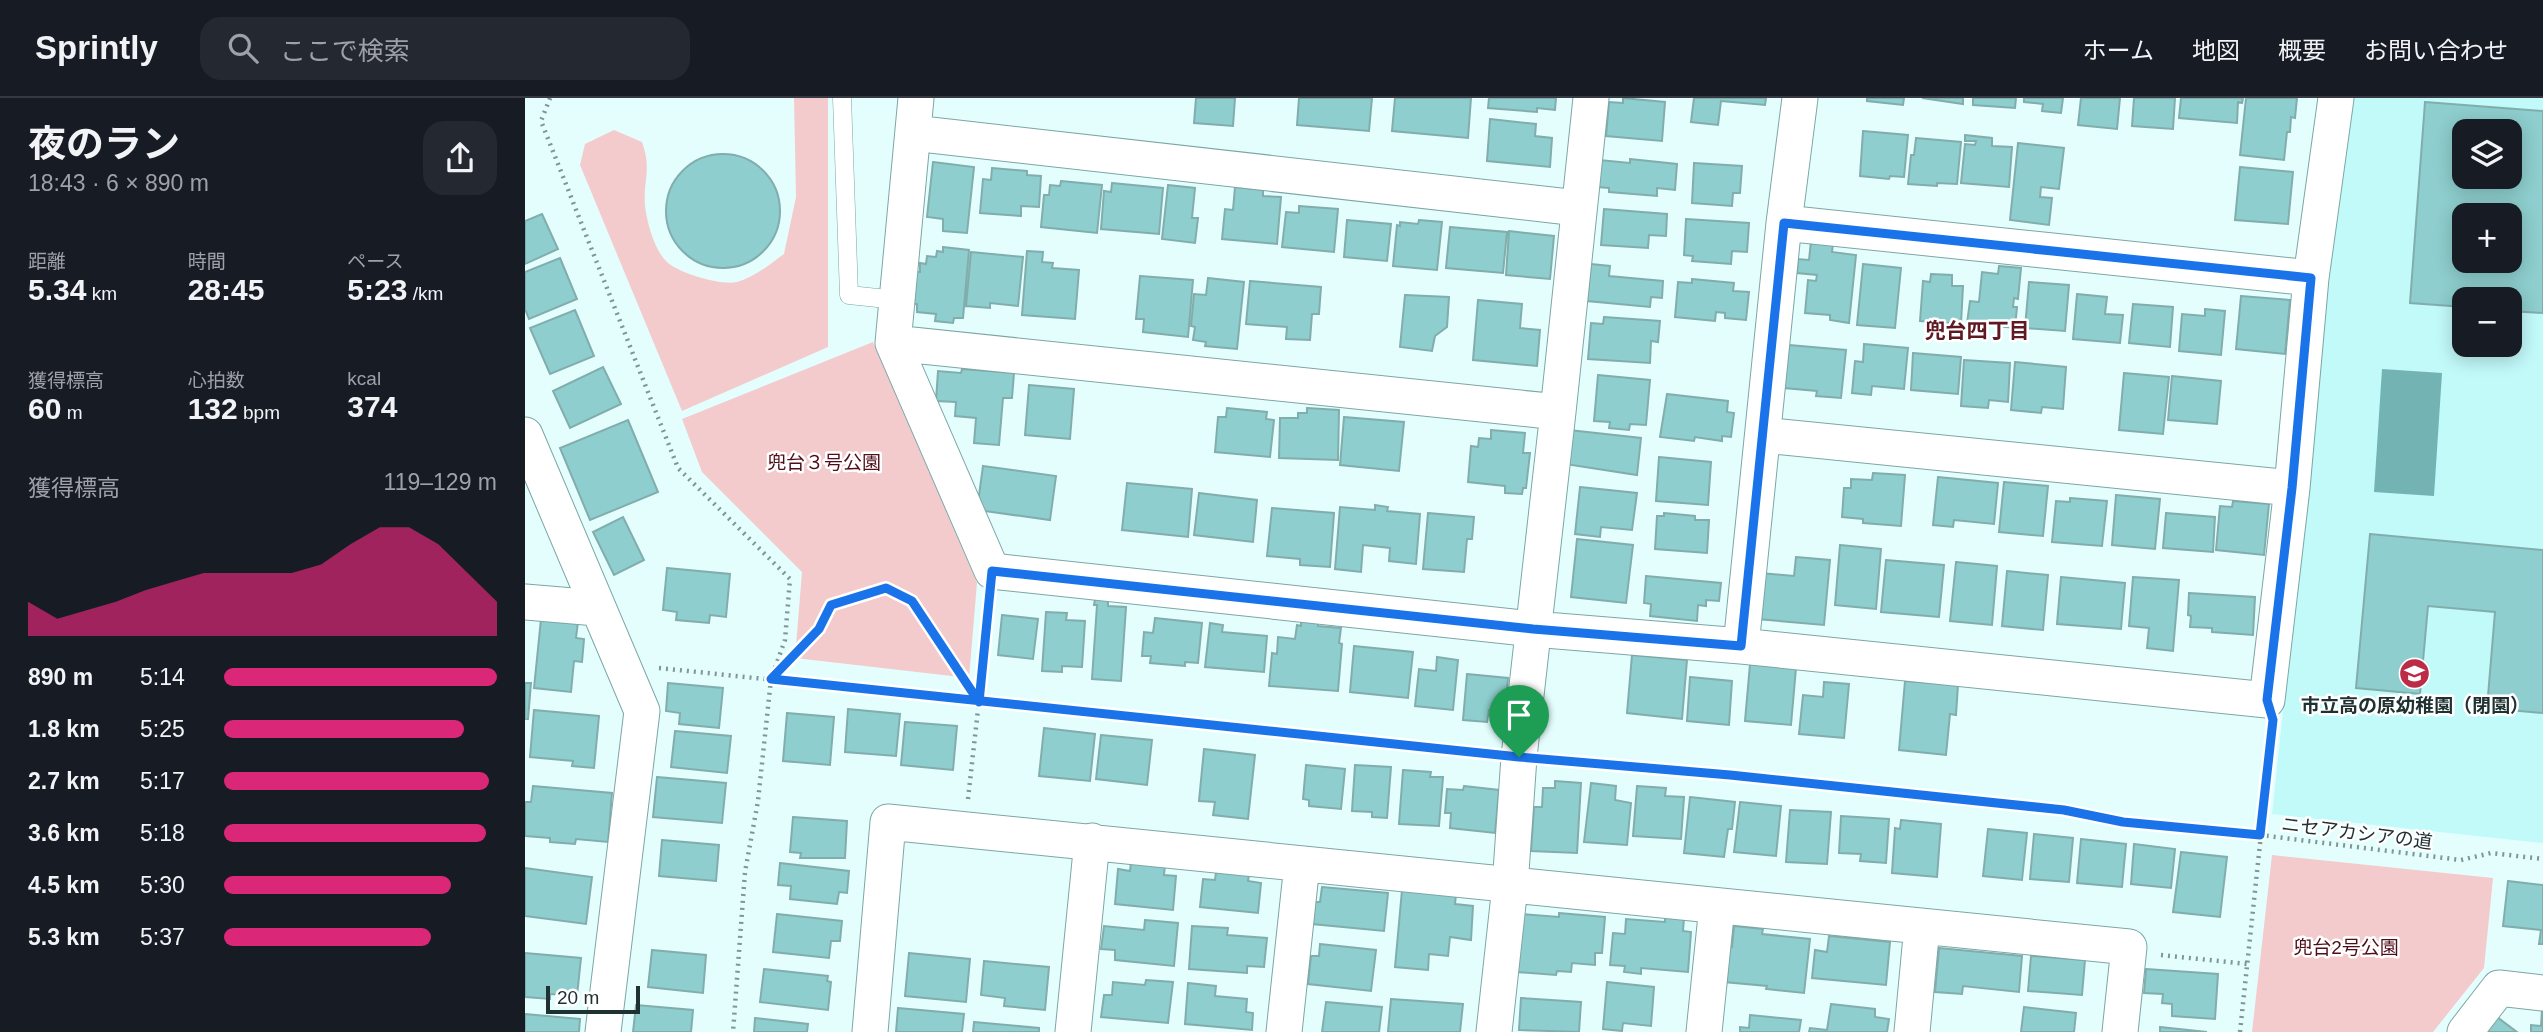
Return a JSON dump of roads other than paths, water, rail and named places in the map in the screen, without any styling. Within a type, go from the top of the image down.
[{"type":"street","points":[[916,98],[893,343],[992,571],[1533,629],[1741,646],[2267,700],[2292,488],[2311,278],[2336,98]]},
{"type":"street","points":[[1494,1032],[1510,886],[1519,757],[1591,98]]},
{"type":"street","points":[[1741,646],[1784,223],[1800,98]]},
{"type":"street","points":[[913,133],[1578,208]]},
{"type":"street","points":[[1784,223],[2311,278]]},
{"type":"street","points":[[893,343],[1558,412]]},
{"type":"street","points":[[525,435],[642,711],[603,1032]]},
{"type":"street","points":[[1763,435],[2292,488]]},
{"type":"street","points":[[525,602],[597,608]]},
{"type":"street","points":[[870,1032],[888,822],[2129,947],[2120,1032]]},
{"type":"street","points":[[1073,1032],[1093,841]]},
{"type":"street","points":[[1284,1032],[1302,864]]},
{"type":"street","points":[[1704,1032],[1717,906]]},
{"type":"street","points":[[1912,1032],[1922,926]]},
{"type":"street","points":[[2465,1032],[2498,988],[2543,993]]},
{"type":"lane","points":[[842,98],[849,295],[897,300]]},
{"type":"place","name":"市立高の原幼稚園（閉園）","points":[[2415,674]]},
{"type":"district","name":"兜台四丁目","points":[[1977,330]]},
{"type":"park label","name":"兜台３号公園","points":[[824,462]]},
{"type":"park label","name":"兜台2号公園","points":[[2346,947]]}]
